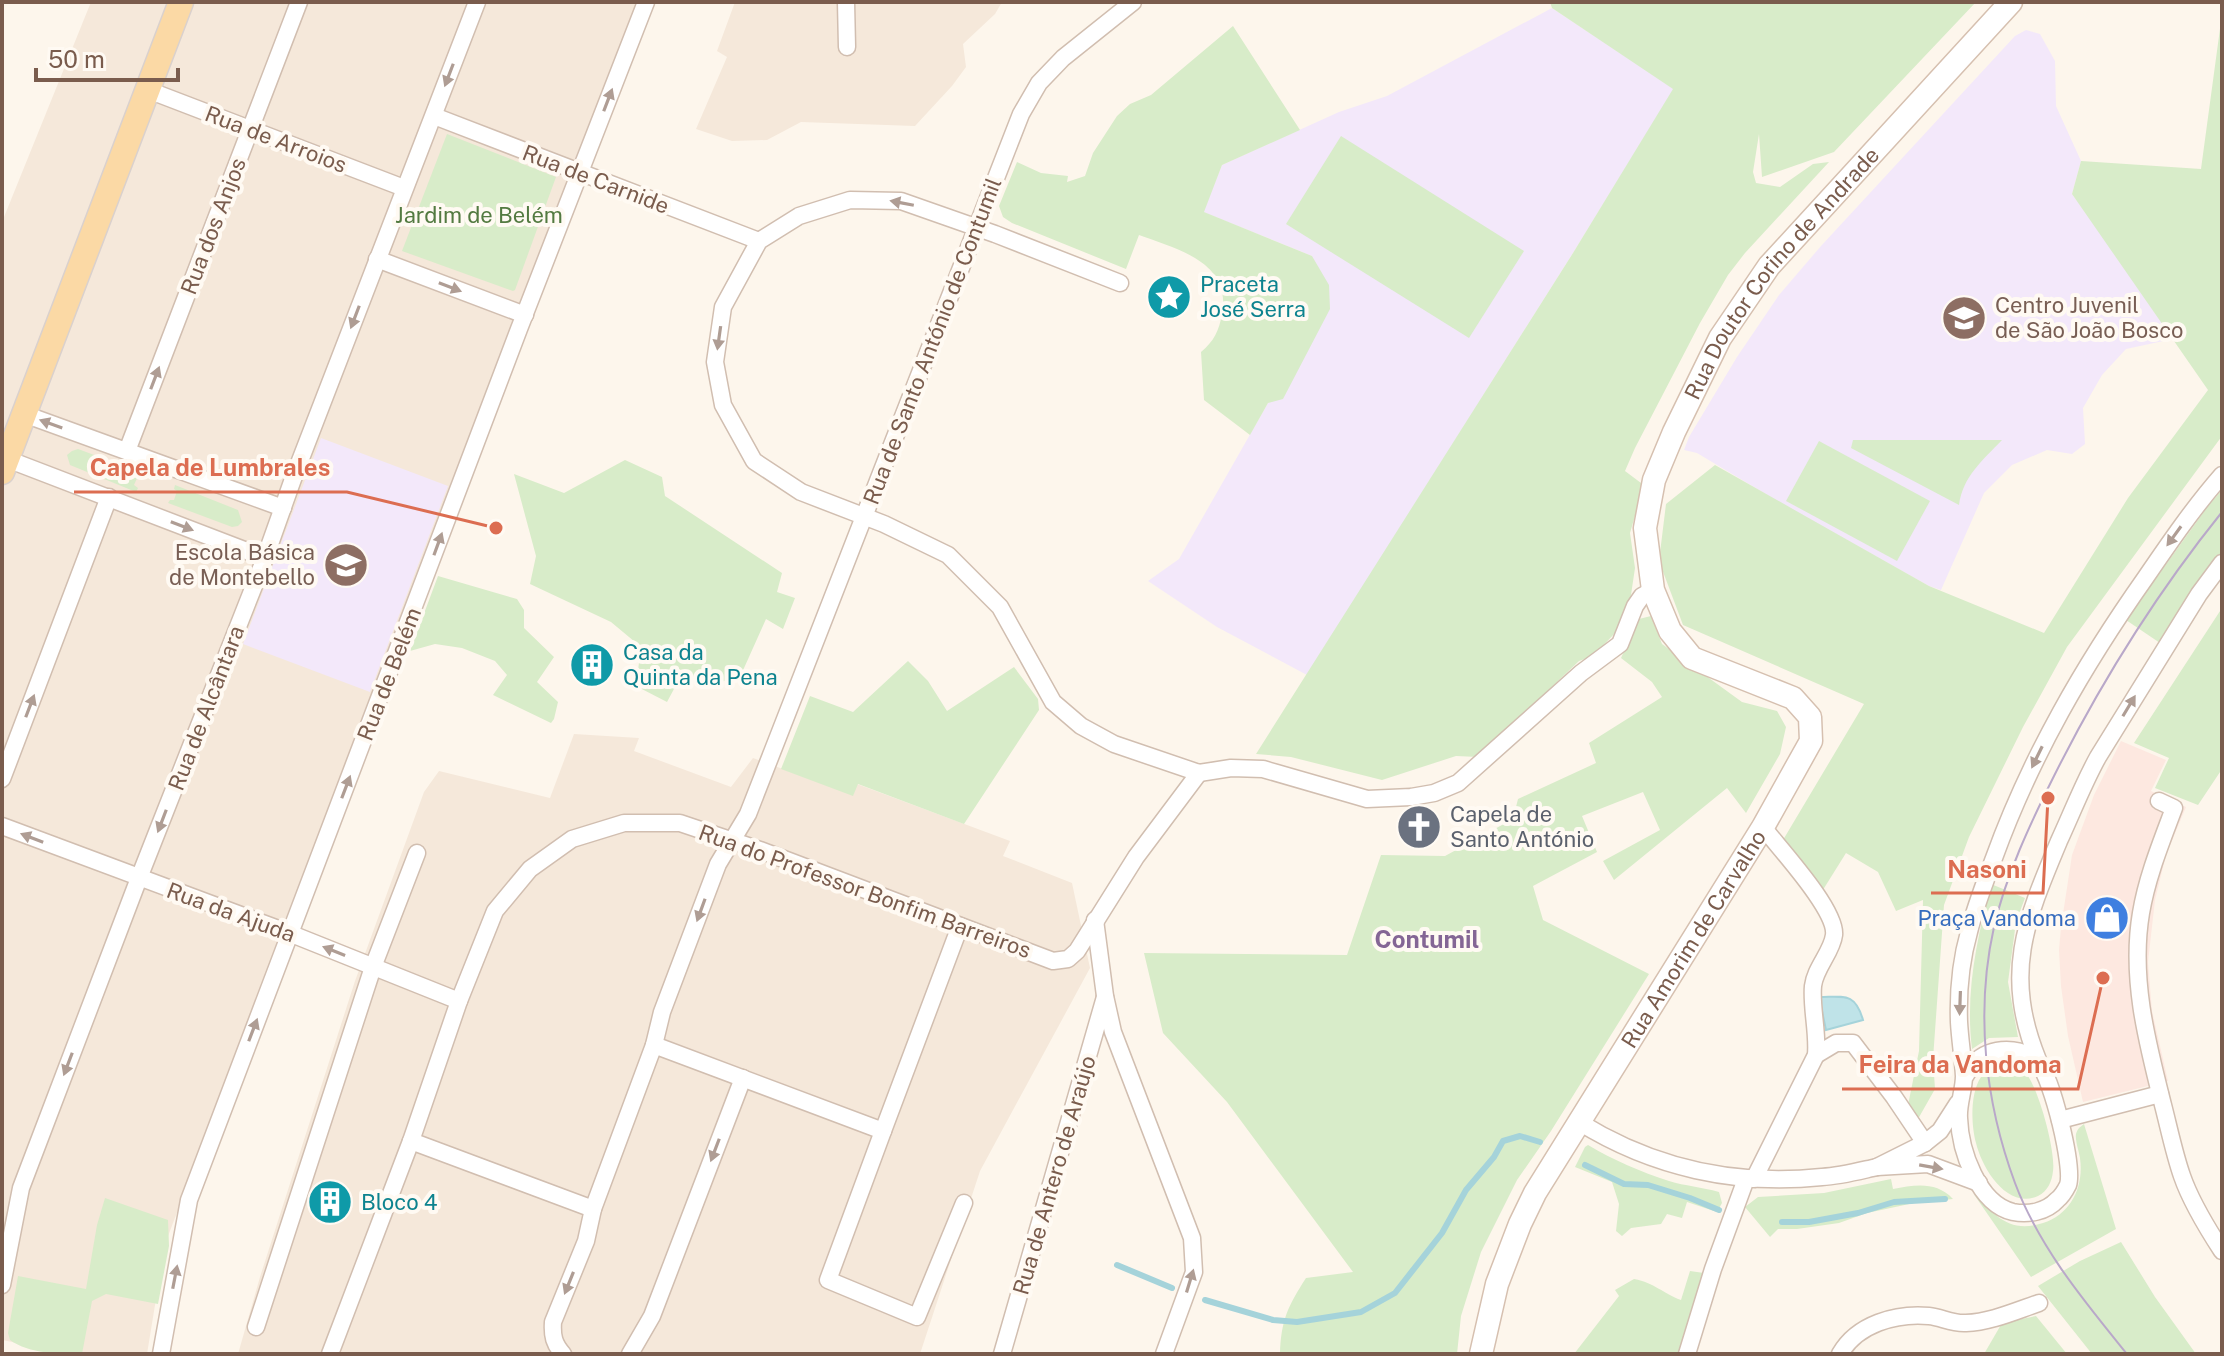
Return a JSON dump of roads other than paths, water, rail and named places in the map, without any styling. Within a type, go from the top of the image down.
[{"type":"main road","points":[[4,465],[181,2]]},
{"type":"street","name":"Rua dos Anjos","points":[[127,451],[299,2]]},
{"type":"street","name":"Rua de Alcântara","points":[[2,1285],[21,1188],[477,2]]},
{"type":"street","name":"Rua de Belém","points":[[161,1354],[189,1200],[646,2]]},
{"type":"street","points":[[846,2],[847,47]]},
{"type":"street","name":"Rua de Santo António de Contumil","points":[[1133,2],[1063,58],[1039,83],[1021,114],[864,516],[948,555],[1000,607],[1053,702],[1081,726],[1114,744],[1199,773],[1231,768],[1263,769],[1367,799],[1434,793],[1458,783],[1581,673],[1620,644],[1635,606],[1642,596],[1653,590]]},
{"type":"street","name":"Rua Doutor Corino de Andrade","points":[[1653,590],[1645,528],[1654,480],[1720,338],[1769,266],[2011,2]]},
{"type":"street","name":"Rua de Arroios","points":[[148,90],[404,188]]},
{"type":"street","name":"Rua de Carnide","points":[[434,116],[759,241]]},
{"type":"street","points":[[563,1354],[552,1334],[553,1322],[586,1241],[593,1209],[654,1045],[662,1012],[718,864],[748,814],[864,516],[801,492],[754,461],[723,405],[715,362],[723,307],[759,241],[799,216],[850,200],[901,201],[1120,283]]},
{"type":"street","points":[[377,259],[525,315]]},
{"type":"street","points":[[24,414],[283,508]]},
{"type":"street","points":[[4,465],[109,497],[265,558]]},
{"type":"street","points":[[2222,475],[2169,542],[2096,649],[2046,738],[2010,814],[1968,932],[1959,999],[1964,1078],[1959,1122],[1965,1155],[1979,1183],[1989,1199],[2005,1210],[2023,1214],[2042,1210],[2057,1200],[2068,1185],[2069,1166],[2060,1120],[2027,1026],[2020,996],[2024,937],[2038,891],[2098,757],[2199,594],[2222,563]]},
{"type":"street","points":[[2,779],[109,497]]},
{"type":"street","name":"Rua Amorim de Carvalho","points":[[1481,1354],[1497,1284],[1520,1224],[1551,1166],[1763,827],[1811,741],[1810,717],[1793,698],[1692,658],[1670,631],[1653,590]]},
{"type":"street","name":"Rua do Professor Bonfim Barreiros","points":[[330,1354],[495,911],[530,869],[572,839],[624,823],[680,823],[733,840],[1053,961],[1068,959],[1077,951],[1136,857],[1199,773]]},
{"type":"street","points":[[2159,801],[2174,808],[2147,883],[2141,914],[2136,957],[2141,1010],[2182,1176],[2205,1225],[2222,1251]]},
{"type":"street","name":"Rua da Ajuda","points":[[2,826],[289,933],[459,1001]]},
{"type":"street","points":[[1687,1354],[1718,1256],[1750,1179],[1816,1055],[1813,984],[1834,936],[1833,924],[1811,887],[1763,827]]},
{"type":"street","points":[[256,1327],[373,967],[417,853]]},
{"type":"street","points":[[1095,920],[1113,1032],[1192,1238],[1194,1272],[1164,1354]]},
{"type":"street","points":[[960,926],[828,1280],[917,1317],[964,1203]]},
{"type":"street","name":"Rua de Antero de Araújo","points":[[1002,1354],[1105,996]]},
{"type":"street","points":[[1816,1055],[1836,1043],[1853,1043],[1925,1143]]},
{"type":"street","points":[[654,1045],[883,1131]]},
{"type":"street","points":[[1964,1078],[1974,1063],[1995,1051],[2009,1049],[2027,1053],[2040,1065]]},
{"type":"street","points":[[630,1354],[652,1316],[743,1078]]},
{"type":"street","points":[[2060,1120],[2160,1094]]},
{"type":"street","points":[[1877,1167],[1925,1143],[1940,1131],[1959,1102]]},
{"type":"street","points":[[1579,1122],[1618,1144],[1656,1160],[1711,1174],[1750,1179],[1824,1177],[1877,1167],[1928,1164],[1979,1183]]},
{"type":"street","points":[[411,1141],[593,1209]]},
{"type":"street","points":[[1840,1354],[1851,1339],[1876,1323],[1908,1316],[1966,1323],[1994,1319],[2039,1303]]},
{"type":"water","points":[[1819,997],[1852,1000],[1863,1020],[1826,1030]]},
{"type":"waterway","points":[[1205,1300],[1273,1320],[1297,1322],[1361,1312],[1395,1293],[1442,1233],[1466,1190],[1494,1157],[1503,1141],[1520,1136],[1540,1142]]},
{"type":"waterway","points":[[1585,1165],[1624,1184],[1648,1185],[1719,1210]]},
{"type":"waterway","points":[[1782,1222],[1809,1222],[1858,1213],[1894,1202],[1945,1199]]},
{"type":"waterway","points":[[1117,1265],[1172,1288]]},
{"type":"tram line","points":[[2127,1354],[2050,1251],[2015,1183],[1996,1121],[1986,1056],[1984,1024],[1988,959],[1999,908],[2012,869],[2072,741],[2152,607],[2222,512]]},
{"type":"place","name":"Praceta José Serra","points":[[1169,297]]},
{"type":"place","name":"Centro Juvenil de São João Bosco","points":[[1964,318]]},
{"type":"place","name":"Capela de Lumbrales","points":[[496,528]]},
{"type":"place","name":"Escola Básica de Montebello","points":[[346,565]]},
{"type":"place","name":"Casa da Quinta da Pena","points":[[592,665]]},
{"type":"place","name":"Nasoni","points":[[2048,798]]},
{"type":"place","name":"Capela de Santo António","points":[[1419,827]]},
{"type":"place","name":"Praça Vandoma","points":[[2107,918]]},
{"type":"place","name":"Feira da Vandoma","points":[[2103,978]]},
{"type":"place","name":"Bloco 4","points":[[330,1202]]},
{"type":"district","name":"Contumil","points":[[1427,939]]},
{"type":"park label","name":"Jardim de Belém","points":[[479,215]]}]
